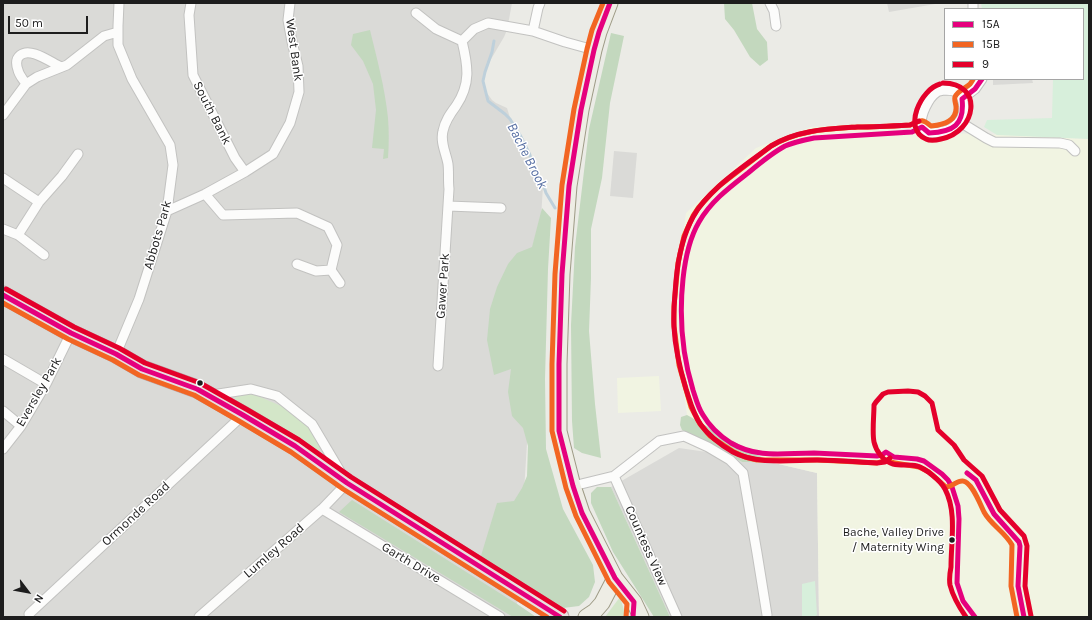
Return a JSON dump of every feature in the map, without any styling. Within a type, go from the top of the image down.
[{"type":"highway","points":[[3,295],[71,333],[116,354],[142,369],[197,389],[243,415],[295,446],[347,483],[560,617]]},
{"type":"main road","points":[[610,3],[594,50],[581,110],[569,186],[562,274],[559,364],[559,430],[573,486],[582,513],[633,610],[641,617]]},
{"type":"main road","points":[[586,617],[595,611],[602,603],[615,578]]},
{"type":"street","name":"Abbots Park","points":[[116,354],[139,299],[167,211],[173,165],[170,145],[132,79],[118,45],[119,3]]},
{"type":"street","name":"South Bank","points":[[191,3],[189,15],[193,75],[235,158],[245,172]]},
{"type":"street","name":"West Bank","points":[[167,211],[205,194],[245,172],[273,154],[290,123],[299,92],[298,66],[288,20],[290,3]]},
{"type":"street","points":[[533,31],[540,3]]},
{"type":"street","points":[[770,3],[774,11],[776,26]]},
{"type":"street","points":[[416,13],[436,29],[462,41],[474,29],[488,23],[533,31],[594,50]]},
{"type":"street","points":[[3,115],[26,84],[37,76],[67,65],[104,36],[118,32]]},
{"type":"street","name":"Gawer Park","points":[[438,366],[449,189],[448,164],[442,144],[442,132],[447,118],[466,86],[468,75],[462,41]]},
{"type":"street","points":[[26,84],[20,76],[16,62],[20,56],[26,52],[35,54],[61,67]]},
{"type":"street","points":[[962,99],[975,90],[981,80]]},
{"type":"street","points":[[943,90],[955,91],[962,99],[964,107],[963,114],[960,122],[956,126],[941,132],[928,133],[922,126],[921,119],[927,103],[937,92],[943,90]]},
{"type":"street","points":[[960,122],[994,142],[1060,143],[1069,145],[1075,151]]},
{"type":"street","points":[[18,235],[39,202],[62,176],[78,154]]},
{"type":"street","points":[[3,178],[39,202]]},
{"type":"street","points":[[205,194],[223,215],[297,213],[328,227],[337,245],[331,270],[340,283]]},
{"type":"street","points":[[448,206],[501,208]]},
{"type":"street","points":[[3,229],[18,235],[44,255]]},
{"type":"street","points":[[297,264],[316,271],[331,270]]},
{"type":"street","name":"Eversley Park","points":[[3,449],[22,426],[46,384],[71,333]]},
{"type":"street","points":[[3,359],[46,384]]},
{"type":"street","points":[[209,396],[251,389],[277,396],[312,424],[347,483]]},
{"type":"street","points":[[3,411],[22,426]]},
{"type":"street","name":"Ormonde Road","points":[[29,614],[243,415]]},
{"type":"street","points":[[573,486],[614,476],[659,441],[684,436],[708,447],[730,460],[743,473],[767,615]]},
{"type":"street","name":"Countess View","points":[[614,476],[677,617]]},
{"type":"street","name":"Lumley Road","points":[[198,617],[322,509],[347,483]]},
{"type":"street","name":"Garth Drive","points":[[322,509],[500,617]]},
{"type":"shaded area","points":[[3,3],[512,3],[507,30],[487,66],[484,84],[487,93],[492,100],[507,108],[512,124],[526,147],[543,186],[517,604],[536,617],[3,617]]},
{"type":"shaded area","points":[[887,3],[941,3],[889,12]]},
{"type":"shaded area","points":[[981,3],[1089,3],[1089,139],[997,135],[984,127],[987,120],[1052,118],[1053,80],[1084,80],[1084,8],[982,8]]},
{"type":"shaded area","points":[[993,80],[1032,80],[1033,83],[993,85]]},
{"type":"shaded area","points":[[873,123],[912,132],[1089,139],[1089,617],[819,617],[817,473],[770,462],[687,415],[672,313],[686,213],[756,148],[811,127]]},
{"type":"shaded area","points":[[614,151],[637,153],[633,198],[610,196]]},
{"type":"shaded area","points":[[659,376],[661,411],[618,413],[617,378]]},
{"type":"shaded area","points":[[679,448],[728,455],[742,462],[770,462],[817,473],[819,617],[670,617],[611,487]]},
{"type":"shaded area","points":[[815,581],[817,615],[814,617],[802,617],[802,584]]},
{"type":"green space","points":[[724,3],[752,3],[757,29],[767,42],[768,60],[760,66],[750,57],[734,30],[725,19]]},
{"type":"green space","points":[[370,30],[387,107],[389,138],[388,158],[383,159],[384,149],[372,148],[376,110],[373,84],[363,61],[351,45],[353,34]]},
{"type":"green space","points":[[611,33],[624,36],[610,103],[602,178],[591,229],[589,331],[601,458],[582,453],[574,448],[572,421],[571,325],[575,247],[589,129]]},
{"type":"green space","points":[[542,208],[551,218],[545,379],[546,449],[563,509],[593,565],[595,582],[589,597],[579,606],[563,608],[518,584],[480,559],[497,503],[514,501],[527,476],[528,446],[523,428],[512,416],[508,392],[511,369],[494,375],[487,340],[490,309],[497,287],[508,264],[517,253],[532,247]]},
{"type":"green space","points":[[251,393],[281,406],[305,422],[321,446],[318,453],[235,400],[236,395]]},
{"type":"green space","points":[[687,415],[770,462],[742,462],[682,430],[680,425],[681,417]]},
{"type":"green space","points":[[597,487],[611,487],[670,617],[654,617],[613,552],[591,503],[591,493]]},
{"type":"green space","points":[[352,500],[536,617],[513,617],[339,512]]},
{"type":"green space","points":[[620,597],[626,617],[605,617]]},
{"type":"waterway","name":"Bache Brook","points":[[494,41],[483,81],[488,101],[510,119],[530,155],[533,171],[543,184],[546,193],[555,208]]},
{"type":"transit line","name":"15B","points":[[603,3],[592,30],[587,49],[574,109],[562,185],[555,274],[552,364],[552,431],[566,488],[576,516],[609,582],[627,604],[626,617]]},
{"type":"transit line","name":"15A","points":[[610,3],[594,50],[581,110],[569,186],[562,274],[559,364],[559,431],[573,486],[582,513],[615,578],[634,602],[633,617]]},
{"type":"transit line","name":"15B","points":[[972,80],[970,84],[956,95],[956,112],[952,119],[940,125],[931,126],[921,121],[910,125],[858,127],[802,133],[771,146],[719,186],[699,207],[684,236],[678,263],[674,306],[674,326],[679,365],[691,407],[700,424],[710,436],[734,452],[757,460],[818,460],[877,463],[886,460],[919,467],[929,472],[946,487],[961,481],[970,485],[987,517],[1006,536],[1012,545],[1011,586],[1017,617]]},
{"type":"transit line","name":"15A","points":[[975,617],[963,601],[957,583],[958,506],[952,487],[948,480],[924,461],[894,457],[886,452],[877,456],[814,453],[771,454],[751,451],[731,443],[712,427],[701,412],[697,403],[686,363],[682,335],[681,307],[686,257],[690,242],[699,222],[709,207],[721,195],[766,158],[785,146],[814,138],[912,132],[922,127],[929,133],[951,129],[959,121],[962,108],[962,99],[975,89],[981,80]]},
{"type":"transit line","name":"9","points":[[940,84],[933,87],[926,93],[917,110],[915,119],[915,127],[919,134],[928,140],[953,135],[962,127],[968,118],[971,108],[970,99],[965,91],[956,85],[943,83]]},
{"type":"transit line","name":"9","points":[[890,458],[885,462],[877,463],[824,460],[774,461],[753,459],[733,452],[716,440],[704,429],[696,416],[690,403],[682,374],[674,327],[676,281],[679,256],[683,240],[699,207],[728,178],[771,146],[791,137],[812,131],[857,127],[910,125],[919,121]]},
{"type":"transit line","name":"9","points":[[6,289],[74,327],[119,348],[145,363],[200,383],[246,409],[299,440],[351,477],[564,611]]},
{"type":"transit line","name":"15A","points":[[3,295],[71,333],[116,354],[142,369],[197,389],[243,415],[295,446],[347,483],[560,617]]},
{"type":"transit line","name":"15B","points":[[3,303],[68,339],[113,360],[139,375],[194,395],[291,452],[343,489],[547,617]]},
{"type":"transit line","name":"9","points":[[966,617],[956,602],[950,585],[952,517],[949,498],[945,489],[936,479],[920,467],[914,465],[889,463],[880,455],[875,445],[873,434],[874,405],[883,394],[888,392],[918,392],[932,403],[938,430],[954,445],[964,460],[982,476],[1000,510],[1024,536],[1027,546],[1025,586],[1031,616]]},
{"type":"transit line","name":"15A","points":[[967,473],[976,480],[994,514],[1019,542],[1018,586],[1024,617]]},
{"type":"place","name":"Bache, Valley Drive / Maternity Wing","points":[[952,540]]}]
